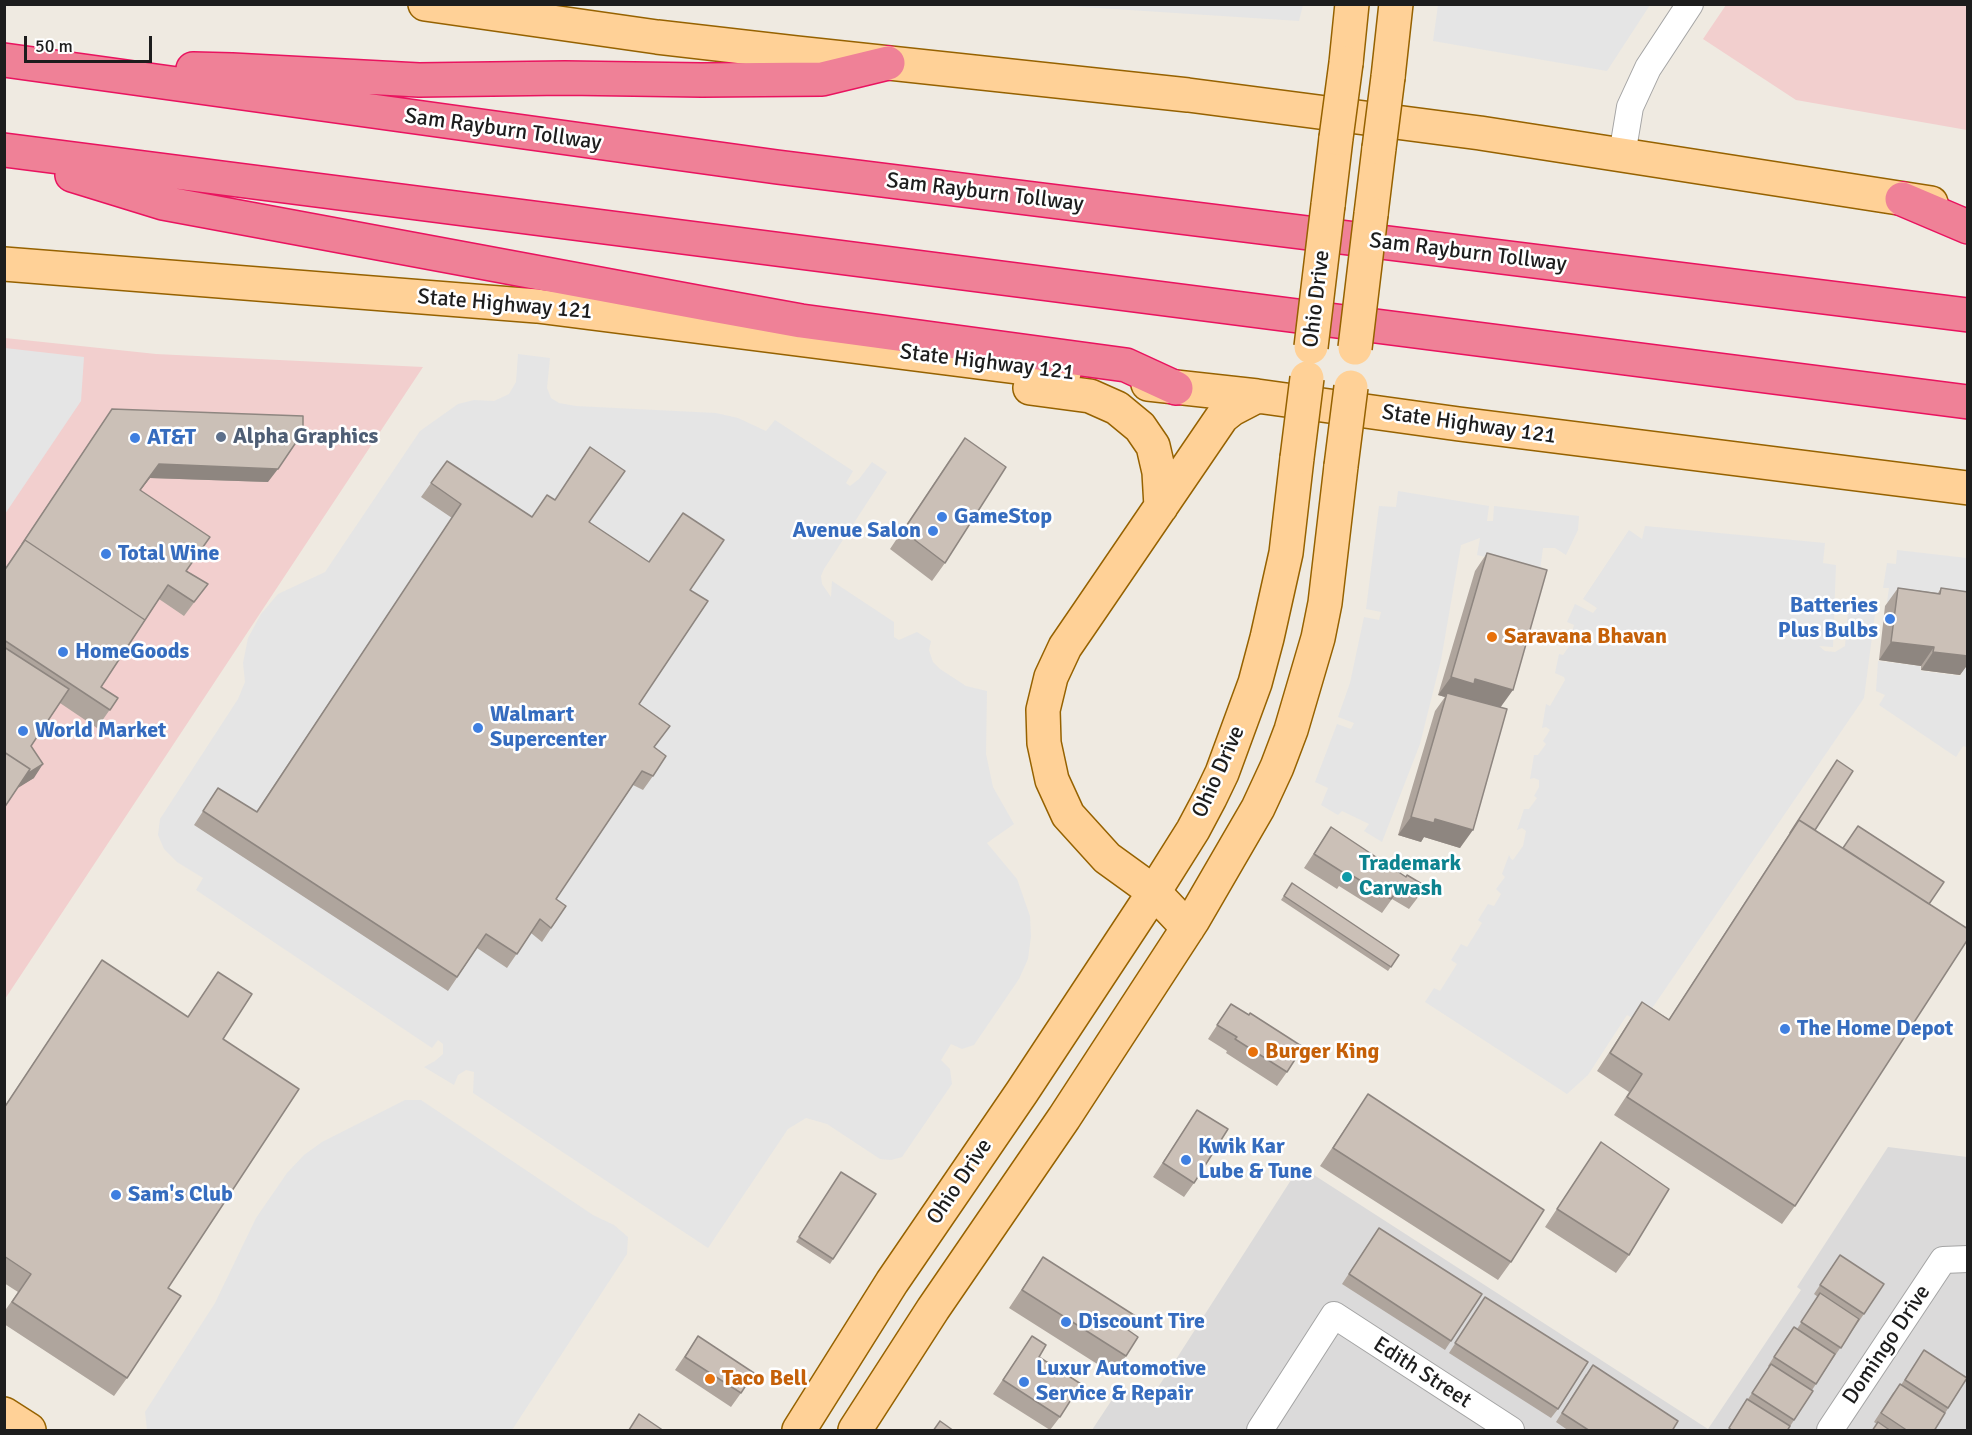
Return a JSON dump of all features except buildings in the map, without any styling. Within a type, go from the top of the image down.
[{"type":"highway","name":"Sam Rayburn Tollway","points":[[4,60],[765,166],[1968,315]]},
{"type":"highway","points":[[57,68],[232,70],[419,80],[565,78],[702,80],[822,79],[888,63]]},
{"type":"highway","points":[[4,152],[163,203],[801,321],[1125,365],[1176,387]]},
{"type":"highway","points":[[4,152],[1968,402]]},
{"type":"highway","points":[[1902,199],[1968,227]]},
{"type":"main road","points":[[425,4],[657,37],[1188,95],[1480,134],[1968,209]]},
{"type":"main road","name":"Ohio Drive","points":[[799,1431],[892,1282],[1022,1092],[1154,892],[1192,830],[1222,773],[1255,683],[1284,564],[1352,4]]},
{"type":"main road","name":"Ohio Drive","points":[[855,1431],[933,1309],[1064,1118],[1193,919],[1240,842],[1277,766],[1303,694],[1325,603],[1396,4]]},
{"type":"main road","name":"State Highway 121","points":[[4,264],[537,306],[1968,488]]},
{"type":"main road","points":[[812,340],[892,370],[1090,396],[1117,408],[1140,427],[1153,446],[1159,472],[1161,507]]},
{"type":"main road","points":[[1193,919],[1107,858],[1068,815],[1052,780],[1044,743],[1043,710],[1051,677],[1065,647],[1222,417],[1257,396]]},
{"type":"main road","points":[[4,1414],[28,1431]]},
{"type":"street","points":[[1622,155],[1630,107],[1648,68],[1690,4]]},
{"type":"street","name":"Domingo Drive","points":[[1830,1431],[1955,1259]]},
{"type":"street","name":"Edith Street","points":[[1260,1431],[1334,1315],[1510,1431]]},
{"type":"shaded area","points":[[1303,4],[1299,21],[1052,5]]},
{"type":"shaded area","points":[[1438,4],[1650,5],[1607,71],[1433,41]]},
{"type":"shaded area","points":[[1726,5],[1967,5],[1967,130],[1796,100],[1703,39]]},
{"type":"shaded area","points":[[5,338],[156,354],[423,367],[5,999]]},
{"type":"shaded area","points":[[5,348],[84,357],[81,401],[5,514]]},
{"type":"shaded area","points":[[518,354],[550,358],[547,388],[551,398],[559,403],[576,406],[716,413],[738,418],[766,431],[775,420],[853,471],[846,483],[850,486],[859,479],[872,462],[887,472],[824,569],[821,576],[822,584],[831,597],[832,581],[894,622],[894,637],[899,640],[917,632],[931,641],[929,650],[933,662],[940,669],[966,686],[987,691],[986,754],[993,787],[1014,824],[987,843],[1017,879],[1030,916],[1031,936],[1028,959],[1019,979],[974,1045],[962,1049],[951,1044],[941,1060],[950,1069],[952,1084],[902,1157],[891,1160],[880,1159],[827,1124],[806,1118],[788,1129],[708,1248],[473,1093],[474,1072],[466,1070],[458,1075],[454,1085],[424,1067],[443,1054],[443,1044],[438,1040],[432,1048],[196,890],[203,878],[177,862],[164,849],[158,835],[160,819],[238,699],[245,682],[243,663],[248,638],[261,614],[278,594],[325,572],[420,431],[458,404],[474,400],[494,401],[509,394],[516,382]]},
{"type":"shaded area","points":[[1398,491],[1489,506],[1487,521],[1493,521],[1494,506],[1579,516],[1578,530],[1566,555],[1555,548],[1543,548],[1540,570],[1477,555],[1480,538],[1461,545],[1441,660],[1420,744],[1382,842],[1364,831],[1369,824],[1342,811],[1338,815],[1321,805],[1328,788],[1315,782],[1337,724],[1351,729],[1354,723],[1338,717],[1350,683],[1364,617],[1379,620],[1381,612],[1366,609],[1379,506],[1396,507]]},
{"type":"shaded area","points":[[1645,526],[1825,543],[1823,563],[1836,565],[1833,647],[1819,646],[1825,651],[1835,652],[1845,646],[1848,613],[1875,614],[1864,698],[1642,1023],[1627,1015],[1588,1075],[1567,1094],[1425,1002],[1434,988],[1440,991],[1457,964],[1451,960],[1461,944],[1467,947],[1482,923],[1478,920],[1488,904],[1494,906],[1501,894],[1496,889],[1505,877],[1502,874],[1509,855],[1513,860],[1523,846],[1526,831],[1522,828],[1517,830],[1524,809],[1529,809],[1537,798],[1534,796],[1539,787],[1539,780],[1530,779],[1534,755],[1538,755],[1546,744],[1543,741],[1550,730],[1546,727],[1542,728],[1546,704],[1550,706],[1565,680],[1564,677],[1555,673],[1559,654],[1563,655],[1572,642],[1570,640],[1574,625],[1567,622],[1575,604],[1593,613],[1597,608],[1583,599],[1629,530],[1642,539]]},
{"type":"shaded area","points":[[1897,550],[1967,558],[1967,593],[1925,607],[1887,602],[1889,588],[1883,588],[1887,563],[1896,564]]},
{"type":"shaded area","points":[[1967,630],[1967,765],[1966,747],[1963,746],[1956,757],[1879,705],[1885,695],[1876,691],[1878,661],[1920,666],[1921,671],[1961,676]]},
{"type":"shaded area","points":[[405,1100],[421,1100],[593,1215],[614,1225],[628,1237],[627,1254],[512,1430],[147,1430],[145,1412],[215,1303],[256,1218],[287,1173],[304,1155],[322,1142]]},
{"type":"shaded area","points":[[1888,1147],[1967,1157],[1967,1430],[1092,1430],[1121,1386],[1148,1403],[1300,1166],[1708,1429],[1801,1290],[1797,1287]]},
{"type":"place","name":"Alpha Graphics","points":[[221,437]]},
{"type":"place","name":"AT&T","points":[[135,438]]},
{"type":"place","name":"GameStop","points":[[942,517]]},
{"type":"place","name":"Avenue Salon","points":[[933,531]]},
{"type":"place","name":"Total Wine","points":[[106,554]]},
{"type":"place","name":"Batteries Plus Bulbs","points":[[1890,619]]},
{"type":"place","name":"Saravana Bhavan","points":[[1492,637]]},
{"type":"place","name":"HomeGoods","points":[[63,652]]},
{"type":"place","name":"Walmart Supercenter","points":[[478,728]]},
{"type":"place","name":"World Market","points":[[23,731]]},
{"type":"place","name":"Trademark Carwash","points":[[1347,877]]},
{"type":"place","name":"The Home Depot","points":[[1785,1029]]},
{"type":"place","name":"Burger King","points":[[1253,1052]]},
{"type":"place","name":"Kwik Kar Lube & Tune","points":[[1186,1160]]},
{"type":"place","name":"Sam's Club","points":[[116,1195]]},
{"type":"place","name":"Discount Tire","points":[[1066,1322]]},
{"type":"place","name":"Taco Bell","points":[[710,1379]]},
{"type":"place","name":"Luxur Automotive Service & Repair","points":[[1024,1382]]}]
